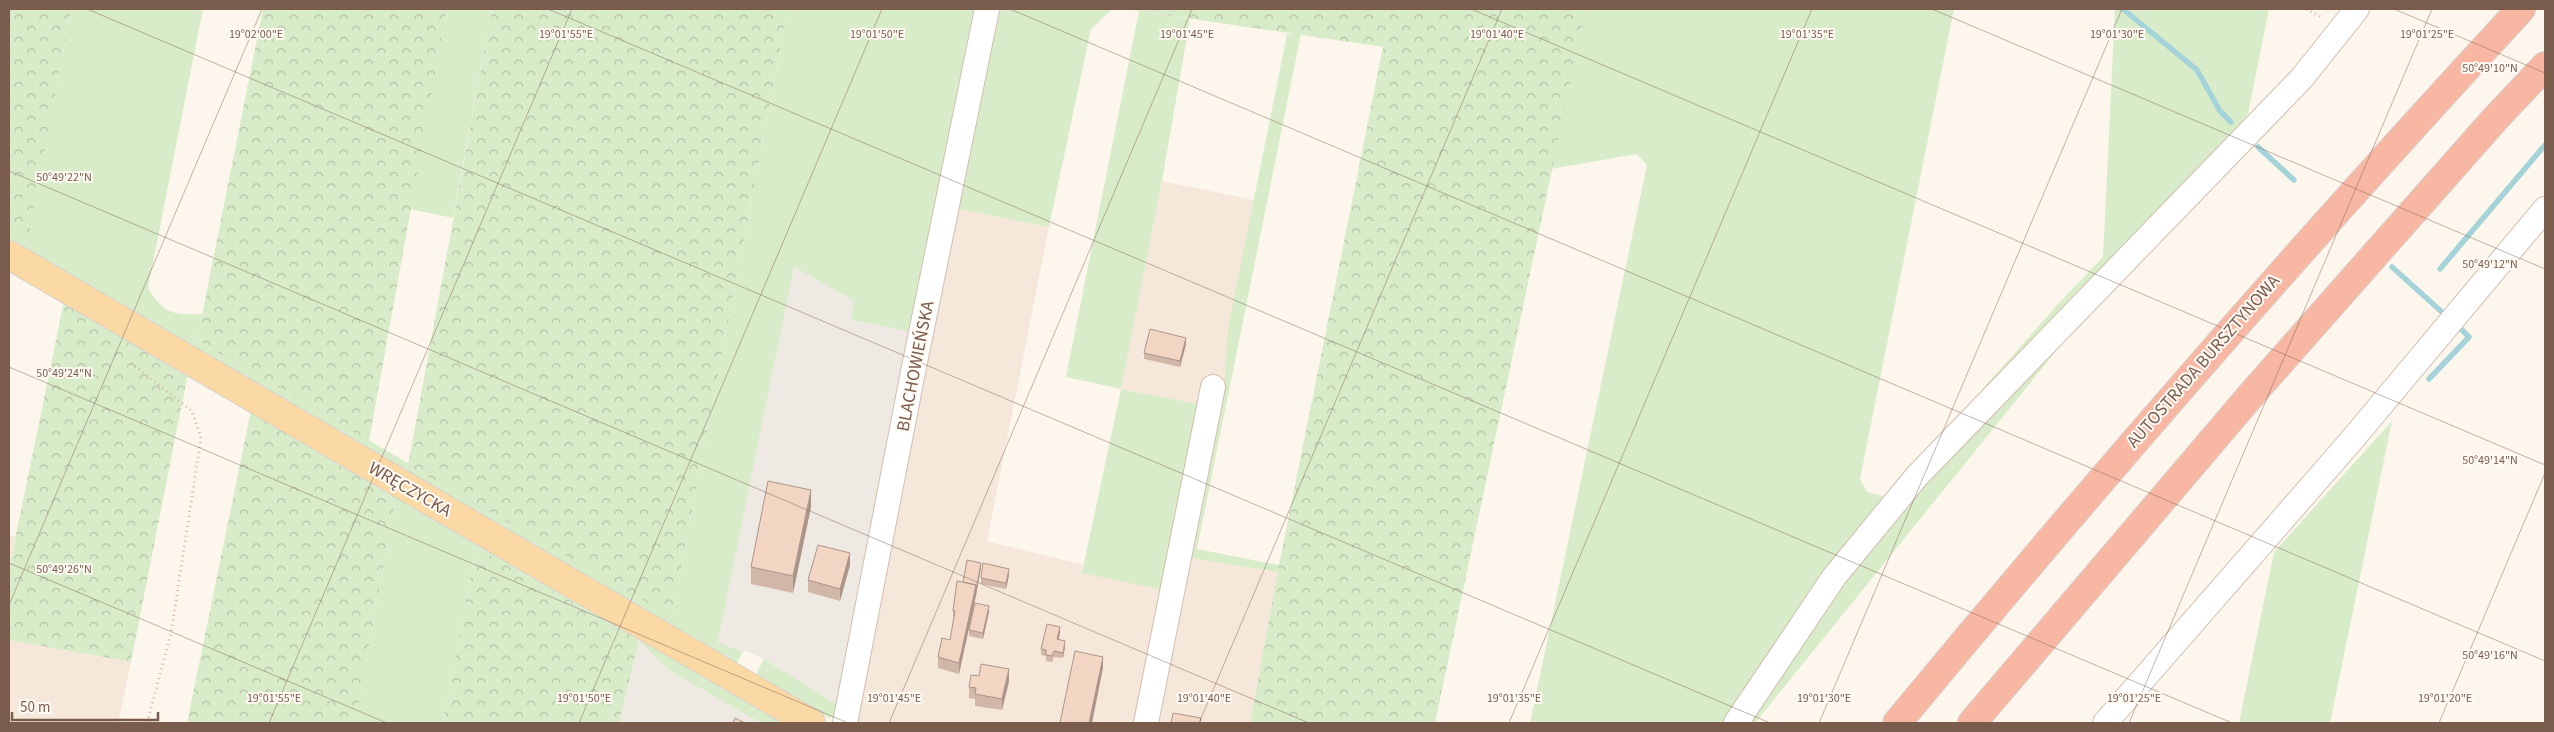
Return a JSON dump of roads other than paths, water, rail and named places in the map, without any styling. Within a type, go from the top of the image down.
[{"type":"highway","name":"AUTOSTRADA BURSZTYNOWA","points":[[1897,723],[2102,478],[2247,310],[2382,159],[2521,9]]},
{"type":"highway","points":[[1972,723],[2252,394],[2495,119],[2545,66]]},
{"type":"main road","name":"WRĘCZYCKA","points":[[9,255],[811,723]]},
{"type":"street","name":"BLACHOWIEŃSKA","points":[[845,723],[915,362],[987,9]]},
{"type":"street","points":[[1736,723],[1834,577],[1917,476],[2301,79],[2358,9]]},
{"type":"street","points":[[2105,723],[2351,440],[2545,208]]},
{"type":"street","points":[[1146,723],[1212,387]]},
{"type":"waterway","points":[[2123,9],[2197,70],[2220,111],[2231,122]]},
{"type":"waterway","points":[[2440,269],[2545,145]]},
{"type":"waterway","points":[[2258,147],[2294,180]]},
{"type":"waterway","points":[[2392,267],[2443,313]]},
{"type":"waterway","points":[[2429,379],[2469,337],[2461,329]]}]
